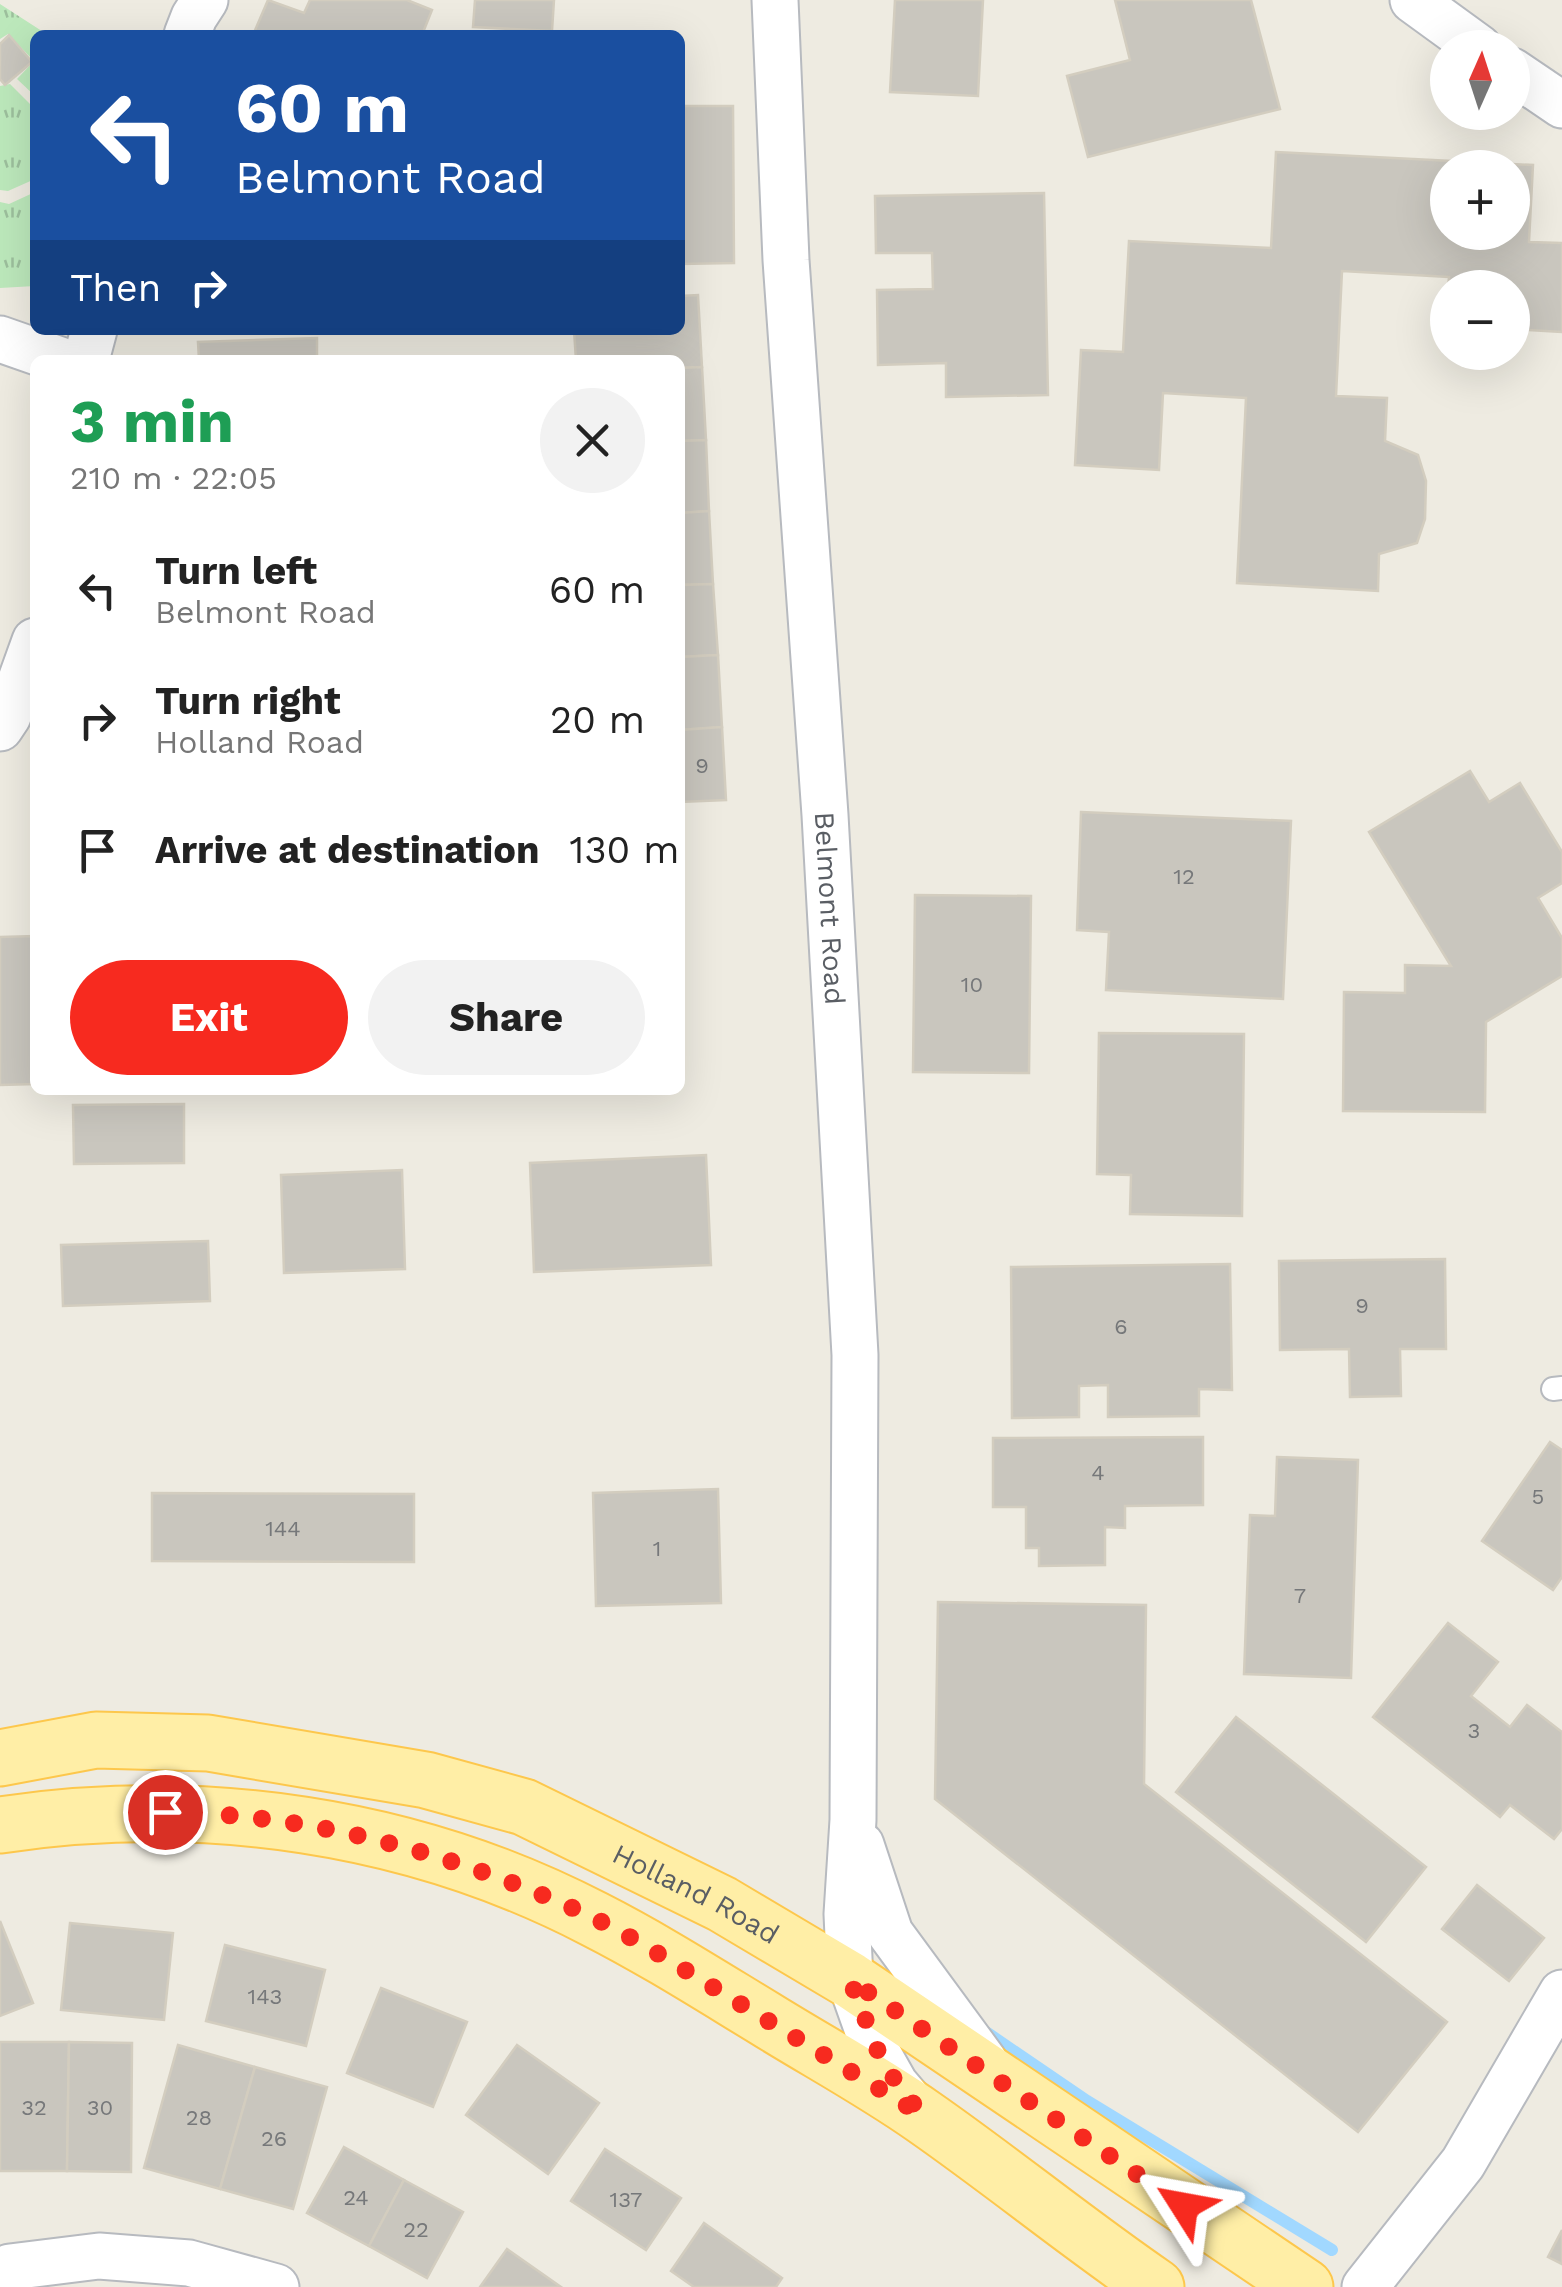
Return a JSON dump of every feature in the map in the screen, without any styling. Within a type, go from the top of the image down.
[{"type":"main road","name":"Holland Road","points":[[0,1758],[96,1740],[208,1743],[426,1780],[524,1808],[722,1904],[850,1980],[1305,2287]]},
{"type":"main road","points":[[0,1826],[129,1812],[273,1819],[363,1836],[440,1857],[518,1885],[592,1918],[672,1962],[922,2115],[1156,2287]]},
{"type":"street","points":[[190,30],[205,0]]},
{"type":"street","name":"Belmont Road","points":[[775,0],[786,260],[826,834],[855,1355],[853,1820],[847,1914],[850,1980],[883,2064],[922,2115]]},
{"type":"street","points":[[1413,0],[1454,30]]},
{"type":"street","points":[[1530,83],[1562,105]]},
{"type":"street","points":[[0,339],[46,355]]},
{"type":"street","points":[[0,728],[30,655]]},
{"type":"street","name":"Belmont Road","points":[[853,1820],[890,1933],[1000,2082]]},
{"type":"street","points":[[1365,2287],[1463,2164],[1558,2011]]},
{"type":"street","points":[[0,2271],[99,2256],[189,2262],[276,2287]]},
{"type":"green space","points":[[0,4],[40,30],[30,30],[30,57],[8,34],[0,39]]},
{"type":"green space","points":[[30,65],[30,91],[17,79]]},
{"type":"green space","points":[[10,84],[30,104],[30,181],[8,191],[0,190],[0,86]]},
{"type":"green space","points":[[30,194],[30,286],[0,288],[0,202],[9,204]]},
{"type":"building","points":[[268,0],[304,13],[310,0],[407,0],[432,10],[424,30],[255,30]]},
{"type":"building","points":[[475,0],[554,0],[552,30],[473,27]]},
{"type":"building","points":[[895,0],[983,0],[978,96],[890,92]]},
{"type":"building","points":[[1115,0],[1251,0],[1280,109],[1088,157],[1067,76],[1130,60]]},
{"type":"building","points":[[9,35],[30,60],[5,85],[0,79],[0,44]]},
{"type":"building","points":[[685,106],[733,106],[734,263],[685,264]]},
{"type":"building","points":[[1276,152],[1430,160],[1430,250],[1530,250],[1530,242],[1562,243],[1562,332],[1530,330],[1530,270],[1430,270],[1430,276],[1342,271],[1336,396],[1387,398],[1385,441],[1418,455],[1426,481],[1425,519],[1417,543],[1379,554],[1378,591],[1237,583],[1246,398],[1163,393],[1159,470],[1075,465],[1081,350],[1123,352],[1129,241],[1271,248]]},
{"type":"building","points":[[1530,165],[1533,165],[1530,223]]},
{"type":"building","points":[[1044,193],[1048,395],[946,397],[946,363],[878,365],[877,290],[933,289],[932,253],[876,253],[875,196]]},
{"type":"building","points":[[698,295],[702,367],[685,368],[685,355],[576,355],[574,335],[685,335],[685,296]]},
{"type":"building","points":[[317,338],[317,355],[199,355],[198,342]]},
{"type":"building","points":[[702,367],[706,440],[685,441],[685,368]]},
{"type":"building","points":[[706,440],[709,511],[685,513],[685,441]]},
{"type":"building","points":[[709,511],[713,584],[685,585],[685,513]]},
{"type":"building","points":[[713,584],[718,655],[685,657],[685,585]]},
{"type":"building","points":[[718,655],[722,727],[685,730],[685,657]]},
{"type":"building","points":[[722,727],[726,800],[685,802],[685,730]]},
{"type":"building","points":[[1470,771],[1489,802],[1520,783],[1562,852],[1562,883],[1538,898],[1562,938],[1562,976],[1486,1022],[1485,1112],[1343,1111],[1344,992],[1405,993],[1405,965],[1451,966],[1369,832]]},
{"type":"building","points":[[1081,812],[1291,821],[1283,999],[1106,990],[1109,932],[1077,930]]},
{"type":"building","points":[[915,895],[1031,896],[1029,1073],[913,1072]]},
{"type":"building","points":[[30,936],[30,1084],[0,1085],[0,937]]},
{"type":"building","points":[[1099,1033],[1244,1034],[1242,1216],[1130,1214],[1131,1175],[1097,1174]]},
{"type":"building","points":[[184,1104],[184,1163],[74,1164],[73,1105]]},
{"type":"building","points":[[706,1155],[711,1265],[534,1272],[530,1163]]},
{"type":"building","points":[[402,1170],[405,1269],[284,1273],[281,1175]]},
{"type":"building","points":[[208,1241],[210,1301],[63,1306],[61,1245]]},
{"type":"building","points":[[1445,1259],[1446,1349],[1400,1349],[1401,1396],[1350,1397],[1349,1349],[1280,1350],[1279,1261]]},
{"type":"building","points":[[1230,1264],[1232,1390],[1199,1389],[1199,1416],[1108,1417],[1108,1385],[1079,1386],[1079,1417],[1012,1418],[1011,1267]]},
{"type":"building","points":[[1203,1437],[1203,1505],[1125,1506],[1125,1528],[1105,1527],[1105,1565],[1039,1566],[1039,1548],[1026,1548],[1026,1507],[993,1507],[993,1438]]},
{"type":"building","points":[[1550,1442],[1562,1450],[1562,1577],[1553,1590],[1482,1541]]},
{"type":"building","points":[[1277,1457],[1358,1460],[1351,1678],[1244,1674],[1250,1515],[1275,1516]]},
{"type":"building","points":[[718,1489],[721,1603],[596,1606],[593,1493]]},
{"type":"building","points":[[152,1493],[414,1494],[414,1562],[152,1561]]},
{"type":"building","points":[[938,1602],[1146,1605],[1144,1784],[1447,2022],[1358,2132],[935,1799]]},
{"type":"building","points":[[1448,1623],[1498,1662],[1471,1696],[1510,1727],[1527,1705],[1562,1732],[1562,1829],[1554,1839],[1510,1805],[1500,1817],[1373,1717]]},
{"type":"building","points":[[1236,1717],[1426,1867],[1366,1942],[1176,1792]]},
{"type":"building","points":[[1477,1885],[1544,1938],[1509,1981],[1442,1929]]},
{"type":"building","points":[[0,1921],[33,2003],[0,2016]]},
{"type":"building","points":[[70,1923],[173,1933],[164,2020],[61,2010]]},
{"type":"building","points":[[225,1945],[325,1970],[306,2046],[206,2021]]},
{"type":"building","points":[[381,1988],[467,2022],[433,2107],[347,2073]]},
{"type":"building","points":[[0,2042],[69,2042],[67,2171],[0,2171]]},
{"type":"building","points":[[69,2042],[132,2043],[131,2172],[67,2171]]},
{"type":"building","points":[[178,2045],[255,2067],[220,2189],[144,2168]]},
{"type":"building","points":[[517,2045],[599,2103],[548,2174],[466,2115]]},
{"type":"building","points":[[255,2067],[327,2087],[293,2209],[220,2189]]},
{"type":"building","points":[[344,2147],[404,2180],[369,2246],[307,2213]]},
{"type":"building","points":[[605,2149],[681,2198],[646,2250],[571,2201]]},
{"type":"building","points":[[404,2180],[463,2212],[427,2278],[369,2246]]},
{"type":"building","points":[[704,2223],[782,2278],[776,2287],[694,2287],[671,2271]]},
{"type":"building","points":[[1562,2230],[1562,2264],[1548,2257]]},
{"type":"building","points":[[507,2249],[561,2287],[480,2287]]},
{"type":"waterway","points":[[983,2030],[1087,2101],[1332,2250]]},
{"type":"route","points":[[165,1812],[273,1819],[363,1836],[440,1857],[518,1885],[592,1918],[672,1962],[922,2115],[883,2064],[850,1980],[1184,2206]]}]
